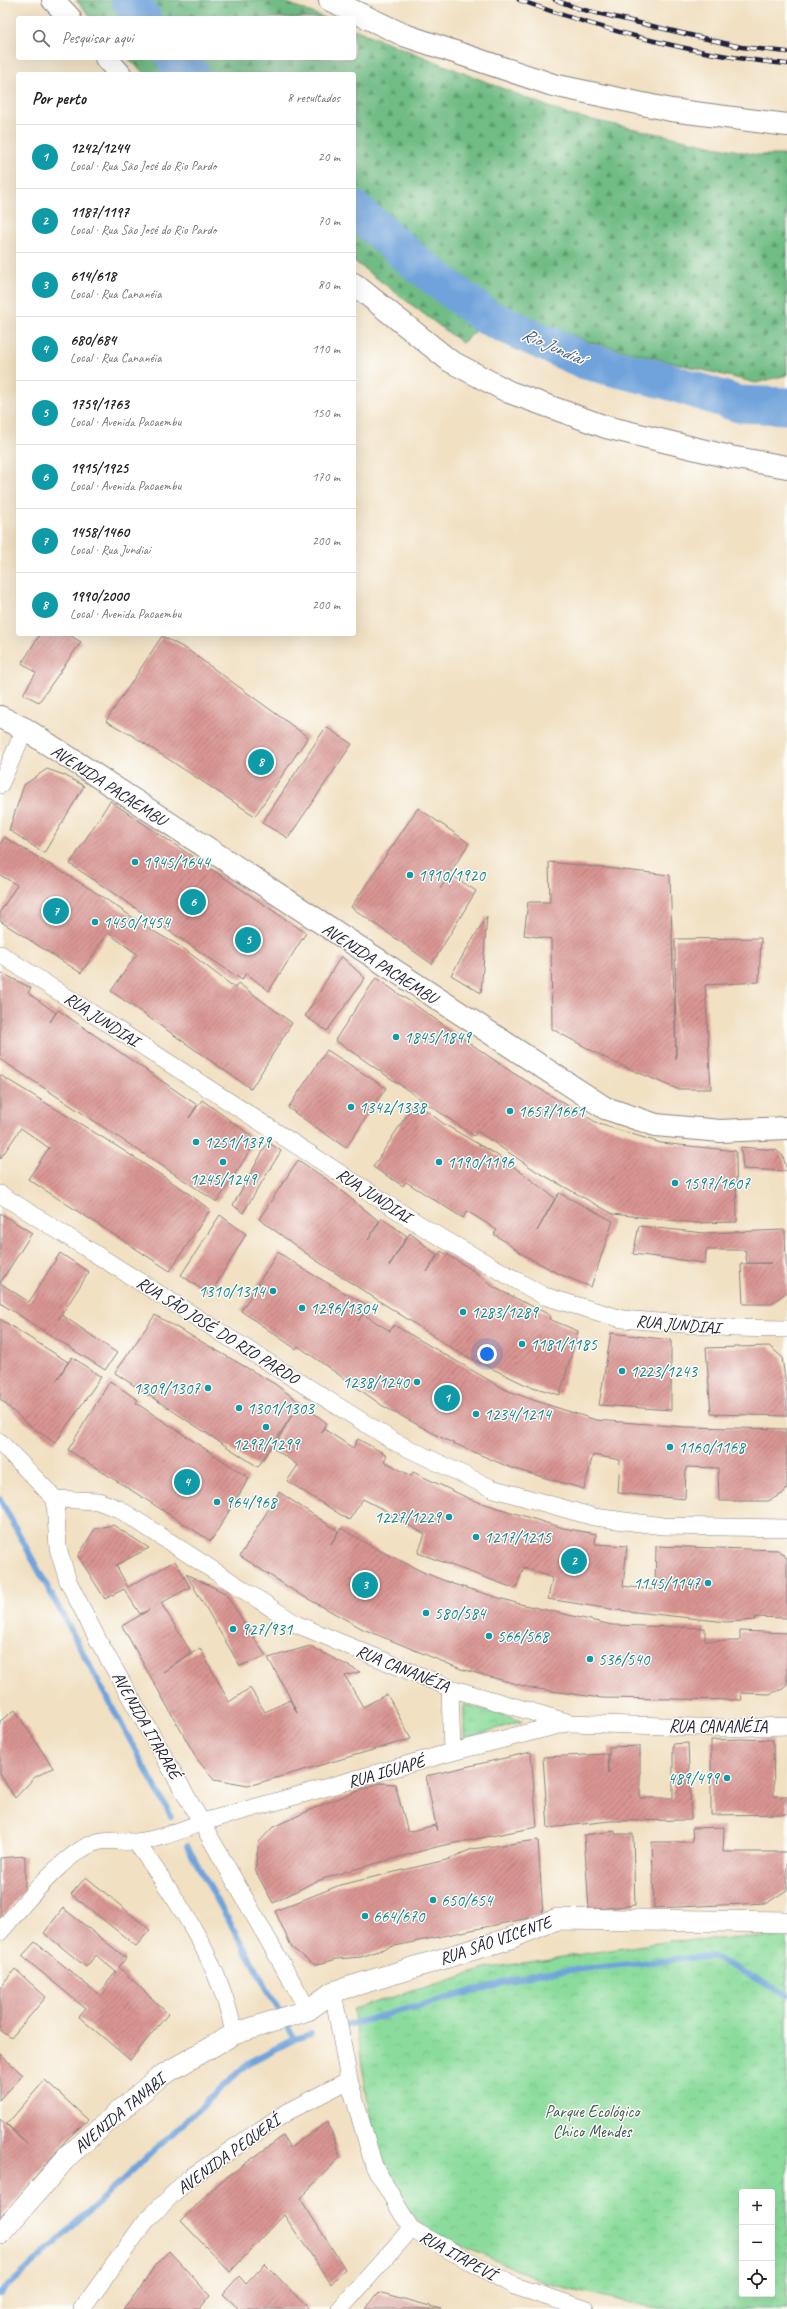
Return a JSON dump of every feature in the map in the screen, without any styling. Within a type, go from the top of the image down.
[{"type":"main road","points":[[53,0],[68,16]]},
{"type":"main road","points":[[330,0],[404,35],[553,85],[671,110],[787,124]]},
{"type":"main road","points":[[108,60],[118,72]]},
{"type":"main road","points":[[356,286],[450,361],[509,392],[606,427],[730,457],[787,467]]},
{"type":"main road","name":"AVENIDA PACAEMBU","points":[[0,717],[25,729],[605,1108],[656,1125],[720,1131],[787,1128]]},
{"type":"street","points":[[0,786],[25,729]]},
{"type":"street","name":"RUA JUNDIAI","points":[[0,954],[428,1230],[544,1296],[622,1319],[733,1328],[787,1329]]},
{"type":"street","name":"RUA SÃO JOSÉ DO RIO PARDO","points":[[0,1194],[395,1442],[491,1488],[594,1517],[662,1526],[787,1528]]},
{"type":"street","points":[[0,1442],[55,1499]]},
{"type":"street","name":"RUA CANANÉIA","points":[[55,1499],[98,1501],[113,1507],[296,1624],[450,1688],[570,1723],[727,1728],[787,1726]]},
{"type":"street","name":"AVENIDA ITARARÉ","points":[[55,1499],[58,1548],[68,1581],[99,1642],[203,1822],[308,2010]]},
{"type":"street","points":[[450,1688],[452,1752]]},
{"type":"street","name":"RUA IGUAPÉ","points":[[0,1932],[61,1866],[80,1849],[101,1841],[136,1842],[170,1834],[203,1822],[452,1752],[570,1723]]},
{"type":"street","points":[[136,1842],[174,1895],[206,1955],[230,2012],[234,2034]]},
{"type":"street","name":"RUA SÃO VICENTE","points":[[308,2010],[333,1992],[508,1939],[557,1919],[787,1922]]},
{"type":"street","name":"RUA ITAPEVÍ","points":[[333,1992],[349,2080],[374,2166],[411,2229],[514,2286],[585,2309]]},
{"type":"street","name":"AVENIDA TANABI","points":[[0,2234],[68,2156],[159,2077],[234,2034],[308,2010]]},
{"type":"street","name":"AVENIDA PEQUERÍ","points":[[82,2309],[145,2222],[188,2179],[287,2112],[349,2080]]},
{"type":"street","points":[[340,2309],[411,2229]]},
{"type":"green space","points":[[76,0],[280,0],[320,16],[90,16]]},
{"type":"green space","points":[[356,30],[569,115],[757,155],[787,155],[787,375],[756,383],[589,342],[503,308],[462,343],[356,263],[356,72],[143,72],[130,60],[356,60]]},
{"type":"green space","points":[[464,1704],[523,1721],[464,1738]]},
{"type":"green space","name":"Parque Ecológico Chico Mendes","points":[[787,1936],[787,2309],[665,2309],[631,2303],[546,2283],[427,2230],[402,2206],[377,2158],[353,2009],[489,1968],[671,1941]]},
{"type":"building","points":[[39,636],[71,636],[81,642],[39,702],[23,694],[36,673],[22,663]]},
{"type":"building","points":[[162,636],[188,650],[308,737],[255,816],[133,736],[106,721]]},
{"type":"building","points":[[326,727],[352,744],[288,838],[262,823]]},
{"type":"building","points":[[47,769],[64,775],[84,786],[44,853],[9,830],[24,785]]},
{"type":"building","points":[[110,801],[306,933],[269,991],[246,973],[242,980],[70,864]]},
{"type":"building","name":"1910/1920","points":[[418,808],[469,843],[440,889],[450,874],[476,891],[432,964],[351,907]]},
{"type":"building","points":[[4,837],[92,890],[153,931],[183,948],[235,988],[238,983],[292,1023],[251,1089],[111,991],[137,954],[108,933],[81,973],[0,921],[0,912],[17,885],[0,875],[0,845]]},
{"type":"building","points":[[549,862],[670,875],[676,1060],[675,939],[761,938],[759,982],[705,985],[711,1089],[677,1089],[611,1061],[552,1029],[551,939],[524,935],[528,902],[550,902]]},
{"type":"building","points":[[487,916],[481,993],[451,975]]},
{"type":"building","points":[[341,956],[365,978],[327,1031],[305,1016]]},
{"type":"building","points":[[0,972],[31,988],[28,993],[56,1013],[58,1010],[197,1105],[189,1118],[202,1100],[257,1140],[217,1202],[0,1059]]},
{"type":"building","points":[[376,978],[513,1073],[599,1124],[661,1143],[736,1151],[737,1222],[696,1223],[613,1214],[536,1171],[477,1131],[474,1136],[335,1040]]},
{"type":"building","points":[[327,1050],[386,1088],[346,1148],[288,1108]]},
{"type":"building","points":[[0,1075],[115,1145],[184,1190],[210,1210],[170,1271],[28,1179],[49,1148],[21,1128],[0,1159]]},
{"type":"building","points":[[415,1102],[444,1124],[502,1158],[555,1198],[537,1231],[559,1193],[613,1221],[591,1287],[557,1273],[524,1255],[494,1234],[497,1230],[467,1211],[463,1218],[406,1182],[403,1186],[373,1167]]},
{"type":"building","points":[[268,1142],[281,1151],[243,1213],[233,1205]]},
{"type":"building","points":[[741,1147],[776,1150],[783,1156],[787,1171],[743,1169]]},
{"type":"building","points":[[298,1160],[325,1178],[379,1221],[368,1240],[382,1218],[407,1236],[389,1266],[410,1233],[437,1255],[427,1272],[441,1251],[471,1269],[495,1288],[550,1315],[549,1319],[578,1331],[560,1395],[526,1385],[460,1353],[314,1259],[259,1219]]},
{"type":"building","points":[[0,1213],[32,1233],[0,1283]]},
{"type":"building","points":[[220,1215],[246,1234],[210,1295],[181,1275]]},
{"type":"building","points":[[639,1226],[704,1233],[785,1230],[787,1292],[771,1304],[743,1304],[741,1264],[771,1263],[747,1263],[745,1250],[706,1250],[705,1263],[633,1254]]},
{"type":"building","points":[[278,1252],[305,1270],[368,1306],[358,1321],[363,1314],[390,1331],[394,1325],[506,1390],[536,1401],[596,1420],[685,1427],[786,1429],[787,1489],[782,1494],[768,1501],[719,1501],[718,1468],[686,1467],[685,1499],[618,1493],[620,1460],[593,1455],[584,1489],[511,1468],[444,1439],[383,1406],[298,1346],[296,1349],[241,1311]]},
{"type":"building","points":[[60,1253],[89,1272],[58,1320],[62,1315],[117,1353],[105,1370],[0,1303],[0,1283],[29,1302]]},
{"type":"building","points":[[155,1315],[275,1384],[327,1423],[321,1433],[324,1429],[353,1448],[358,1439],[387,1455],[384,1461],[411,1476],[413,1472],[472,1500],[563,1528],[596,1534],[595,1544],[627,1546],[623,1586],[655,1590],[656,1546],[778,1550],[787,1558],[787,1618],[755,1617],[755,1620],[727,1622],[617,1610],[548,1599],[552,1578],[524,1567],[516,1589],[418,1553],[425,1534],[363,1499],[349,1520],[287,1481],[298,1465],[273,1448],[292,1415],[258,1467],[115,1373]]},
{"type":"building","points":[[0,1319],[68,1362],[56,1381],[72,1357],[101,1377],[55,1443],[26,1423],[0,1399]]},
{"type":"building","points":[[611,1333],[671,1340],[671,1410],[599,1405]]},
{"type":"building","points":[[769,1346],[782,1357],[787,1393],[787,1416],[711,1414],[706,1348]]},
{"type":"building","points":[[110,1381],[138,1400],[136,1403],[249,1478],[211,1541],[68,1450]]},
{"type":"building","points":[[279,1492],[338,1531],[331,1544],[341,1528],[367,1544],[425,1573],[453,1584],[516,1603],[612,1625],[705,1628],[705,1641],[740,1641],[740,1631],[787,1633],[787,1684],[783,1689],[769,1694],[741,1693],[742,1700],[601,1698],[531,1688],[461,1669],[363,1629],[299,1594],[240,1556]]},
{"type":"building","points":[[113,1525],[149,1548],[116,1565],[128,1587],[175,1561],[190,1587],[161,1603],[191,1652],[163,1672],[200,1648],[229,1702],[250,1688],[265,1712],[290,1700],[297,1713],[268,1658],[310,1646],[360,1672],[345,1676],[363,1707],[387,1694],[411,1739],[248,1786],[214,1780],[197,1759],[122,1626],[149,1610],[140,1614],[124,1589],[105,1599],[78,1556],[95,1529]]},
{"type":"building","name":"927/931","points":[[186,1574],[225,1593],[266,1656],[240,1666]]},
{"type":"building","points":[[15,1710],[53,1768],[35,1777],[15,1798],[0,1774],[0,1721]]},
{"type":"building","points":[[711,1740],[773,1740],[774,1796],[787,1796],[787,1814],[711,1815]]},
{"type":"building","points":[[688,1743],[691,1820],[610,1821],[548,1828],[543,1757],[608,1754],[609,1773],[609,1747],[640,1746],[640,1798],[673,1798],[673,1744]]},
{"type":"building","points":[[531,1752],[537,1827],[440,1846],[348,1871],[314,1882],[273,1903],[255,1870],[259,1842],[273,1827],[326,1803],[380,1783],[395,1784],[408,1832],[435,1825],[437,1831],[426,1776]]},
{"type":"building","points":[[724,1827],[723,1852],[787,1852],[787,1890],[767,1903],[654,1908],[652,1842],[693,1842],[692,1828]]},
{"type":"building","points":[[615,1831],[615,1834],[633,1834],[635,1905],[589,1910],[584,1835]]},
{"type":"building","points":[[538,1840],[543,1915],[390,1947],[361,1957],[337,1959],[315,1965],[292,1948],[275,1911],[340,1885],[446,1860],[472,1849]]},
{"type":"building","points":[[25,1856],[25,1889],[0,1921],[0,1858]]},
{"type":"building","points":[[86,1877],[150,1930],[136,1946],[71,1894]]},
{"type":"building","points":[[63,1908],[126,1958],[119,1967],[168,2014],[130,2060],[79,2017],[86,2009],[22,1956],[35,1942],[98,1994],[116,1972],[96,1955],[86,1967],[44,1933]]},
{"type":"building","points":[[15,1969],[46,1997],[11,2038],[0,2030],[0,1987]]},
{"type":"building","points":[[0,2054],[23,2075],[0,2100]]},
{"type":"building","points":[[45,2080],[88,2120],[67,2139],[0,2219],[0,2119],[27,2143],[7,2124]]},
{"type":"building","points":[[328,2121],[340,2157],[300,2198],[345,2269],[331,2284],[284,2215],[230,2272],[181,2221],[216,2185],[283,2136],[290,2148]]},
{"type":"building","points":[[169,2251],[210,2296],[199,2309],[123,2309],[141,2287],[155,2265]]},
{"type":"building","points":[[265,2264],[309,2309],[239,2309],[223,2294],[239,2276],[246,2284]]},
{"type":"building","points":[[378,2292],[441,2309],[365,2309]]},
{"type":"waterway","name":"Rio Jundiaí","points":[[129,0],[141,16]]},
{"type":"waterway","name":"Rio Jundiaí","points":[[176,60],[189,72]]},
{"type":"waterway","name":"Rio Jundiaí","points":[[356,211],[414,261],[485,316],[585,361],[667,381],[738,404],[787,406]]},
{"type":"waterway","points":[[0,1499],[171,1816]]},
{"type":"waterway","points":[[187,1846],[295,2039]]},
{"type":"waterway","points":[[344,2026],[540,1973],[712,1956],[787,1995]]},
{"type":"waterway","points":[[0,2294],[248,2063],[295,2039],[311,2034]]},
{"type":"railway","points":[[519,0],[584,22],[651,40],[720,55],[787,64]]},
{"type":"railway","points":[[555,0],[580,9],[741,47],[787,52]]},
{"type":"place","name":"1990/2000","points":[[261,762]]},
{"type":"place","name":"1945/1644","points":[[135,862]]},
{"type":"place","name":"1910/1920","points":[[410,875]]},
{"type":"place","name":"1915/1925","points":[[193,902]]},
{"type":"place","name":"1458/1460","points":[[56,911]]},
{"type":"place","name":"1450/1454","points":[[95,922]]},
{"type":"place","name":"1759/1763","points":[[248,940]]},
{"type":"place","name":"1845/1849","points":[[396,1037]]},
{"type":"place","name":"1342/1338","points":[[351,1107]]},
{"type":"place","name":"1657/1661","points":[[510,1111]]},
{"type":"place","name":"1251/1379","points":[[196,1142]]},
{"type":"place","name":"1245/1249","points":[[223,1162]]},
{"type":"place","name":"1190/1196","points":[[439,1162]]},
{"type":"place","name":"1597/1607","points":[[675,1183]]},
{"type":"place","name":"1310/1314","points":[[273,1291]]},
{"type":"place","name":"1296/1304","points":[[302,1308]]},
{"type":"place","name":"1283/1289","points":[[463,1312]]},
{"type":"place","name":"1181/1185","points":[[522,1344]]},
{"type":"place","name":"1223/1243","points":[[622,1371]]},
{"type":"place","name":"1238/1240","points":[[417,1382]]},
{"type":"place","name":"1309/1307","points":[[208,1388]]},
{"type":"place","name":"1242/1244","points":[[447,1398]]},
{"type":"place","name":"1301/1303","points":[[239,1408]]},
{"type":"place","name":"1234/1214","points":[[476,1414]]},
{"type":"place","name":"1297/1299","points":[[266,1427]]},
{"type":"place","name":"1160/1168","points":[[670,1447]]},
{"type":"place","name":"680/684","points":[[187,1482]]},
{"type":"place","name":"964/968","points":[[217,1502]]},
{"type":"place","name":"1227/1229","points":[[449,1517]]},
{"type":"place","name":"1217/1215","points":[[476,1537]]},
{"type":"place","name":"1187/1197","points":[[574,1561]]},
{"type":"place","name":"1145/1147","points":[[708,1583]]},
{"type":"place","name":"614/618","points":[[365,1585]]},
{"type":"place","name":"580/584","points":[[426,1613]]},
{"type":"place","name":"927/931","points":[[233,1629]]},
{"type":"place","name":"566/568","points":[[489,1636]]},
{"type":"place","name":"536/540","points":[[590,1659]]},
{"type":"place","name":"489/499","points":[[727,1778]]},
{"type":"place","name":"650/654","points":[[433,1900]]},
{"type":"place","name":"664/670","points":[[365,1916]]}]
